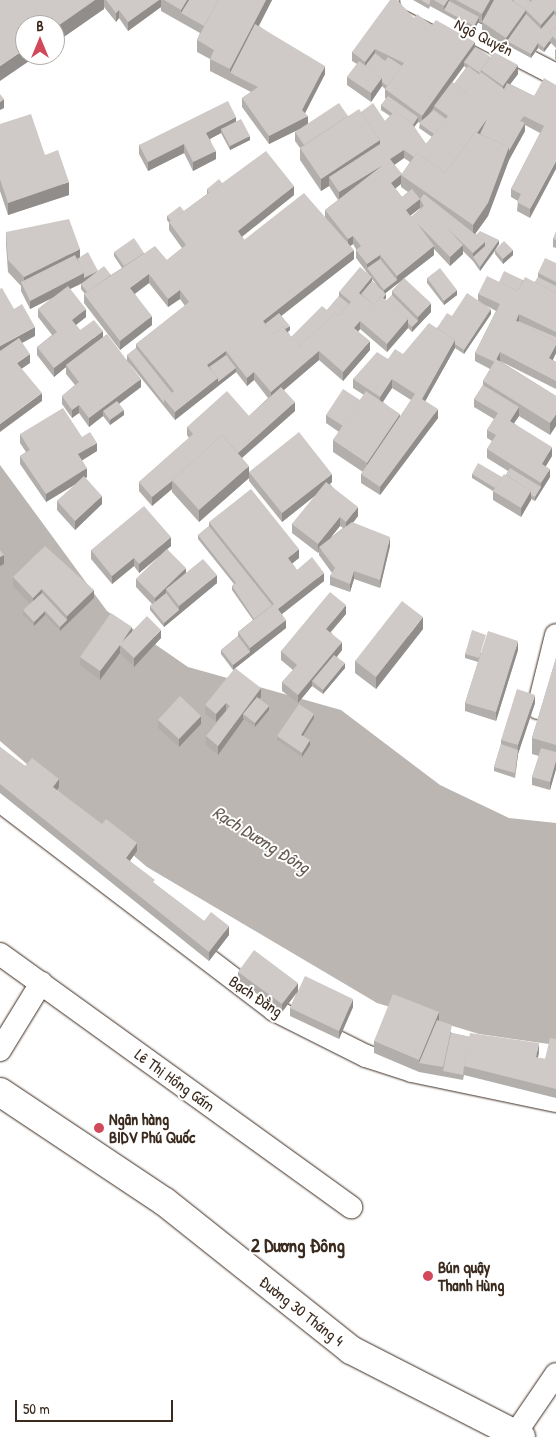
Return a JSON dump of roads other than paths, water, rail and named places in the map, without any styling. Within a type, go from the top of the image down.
[{"type":"main road","name":"Đường 30 Tháng 4","points":[[0,1092],[165,1202],[351,1350],[516,1436]]},
{"type":"street","name":"Ngô Quyền","points":[[412,0],[556,74]]},
{"type":"street","points":[[538,708],[556,635]]},
{"type":"street","name":"Bạch Đằng","points":[[0,801],[274,1010],[366,1056],[412,1071],[556,1101]]},
{"type":"street","name":"Lê Thị Hồng Gấm","points":[[0,954],[351,1207]]},
{"type":"street","points":[[0,1050],[41,984]]},
{"type":"street","points":[[516,1436],[556,1374]]},
{"type":"water","name":"Rạch Dương Đông","points":[[0,465],[107,611],[188,667],[341,710],[440,785],[509,818],[556,823],[556,1045],[479,1034],[377,1003],[147,867],[0,741]]},
{"type":"place","name":"Ngân hàng BIDV Phú Quốc","points":[[99,1128]]},
{"type":"place","name":"Bún quậy Thanh Hùng","points":[[428,1276]]},
{"type":"district","name":"2 Dương Đông","points":[[298,1246]]}]
